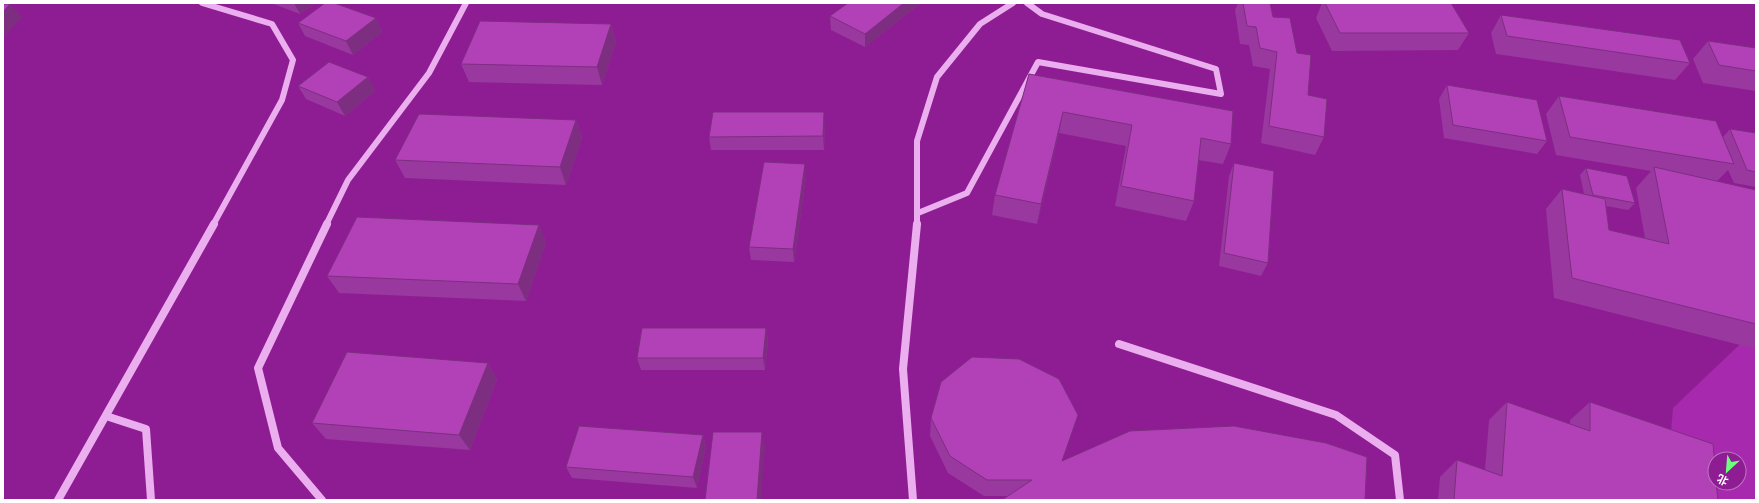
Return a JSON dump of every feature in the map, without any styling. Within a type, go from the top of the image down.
[{"type":"lane","points":[[58,500],[282,100],[293,60],[272,24],[202,3]]},
{"type":"lane","points":[[322,500],[278,448],[258,368],[348,180],[429,73],[466,3]]},
{"type":"lane","points":[[913,500],[903,369],[918,213],[916,141],[937,77],[980,24],[1013,3]]},
{"type":"lane","points":[[918,213],[967,193],[1038,62],[1221,94],[1216,69],[1042,14],[1027,3]]},
{"type":"lane","points":[[1119,344],[1336,415],[1395,455],[1400,500]]},
{"type":"lane","points":[[106,416],[146,429],[151,500]]},
{"type":"shaded area","points":[[1756,329],[1756,500],[1665,500],[1673,408]]},
{"type":"building","points":[[325,3],[334,3],[376,18],[346,41],[298,23]]},
{"type":"building","points":[[848,3],[904,3],[865,34],[830,16]]},
{"type":"building","points":[[1243,3],[1270,3],[1273,17],[1290,18],[1297,53],[1311,55],[1308,95],[1327,99],[1324,137],[1269,126],[1277,52],[1260,48],[1256,27],[1247,26]]},
{"type":"building","points":[[1325,3],[1451,3],[1469,33],[1340,33]]},
{"type":"building","points":[[3,4],[10,4],[3,12]]},
{"type":"building","points":[[1501,15],[1680,40],[1690,63],[1507,36]]},
{"type":"building","points":[[480,21],[611,24],[597,67],[461,64]]},
{"type":"building","points":[[1708,41],[1756,48],[1756,71],[1719,65]]},
{"type":"building","points":[[329,62],[368,77],[337,102],[298,86]]},
{"type":"building","points":[[1029,74],[1233,111],[1231,144],[1201,138],[1194,201],[1121,186],[1132,125],[1063,112],[1041,204],[995,195]]},
{"type":"building","points":[[1447,85],[1537,100],[1547,141],[1453,125]]},
{"type":"building","points":[[1559,96],[1716,121],[1734,164],[1570,137]]},
{"type":"building","points":[[713,112],[824,112],[823,136],[709,137]]},
{"type":"building","points":[[419,114],[576,120],[560,167],[395,160]]},
{"type":"building","points":[[1730,129],[1756,133],[1756,172],[1747,170]]},
{"type":"building","points":[[764,162],[805,164],[793,249],[749,247]]},
{"type":"building","points":[[1234,163],[1274,171],[1268,263],[1224,253]]},
{"type":"building","points":[[1654,167],[1756,190],[1756,324],[1572,278],[1562,189],[1605,199],[1609,230],[1669,244]]},
{"type":"building","points":[[1586,168],[1627,176],[1635,203],[1593,195]]},
{"type":"building","points":[[357,217],[539,225],[518,284],[327,276]]},
{"type":"building","points":[[642,328],[766,328],[763,358],[637,358]]},
{"type":"building","points":[[347,352],[488,363],[459,435],[312,423]]},
{"type":"building","points":[[972,357],[1019,359],[1059,379],[1078,415],[1062,461],[1130,431],[1234,426],[1326,443],[1367,457],[1365,500],[1002,500],[1032,480],[987,480],[950,456],[931,418],[941,382]]},
{"type":"building","points":[[1507,402],[1590,431],[1590,402],[1713,444],[1714,451],[1707,451],[1707,491],[1717,491],[1718,500],[1454,500],[1457,460],[1502,476]]},
{"type":"building","points":[[579,426],[703,435],[693,477],[566,467]]},
{"type":"building","points":[[713,432],[762,432],[757,500],[705,500]]}]
